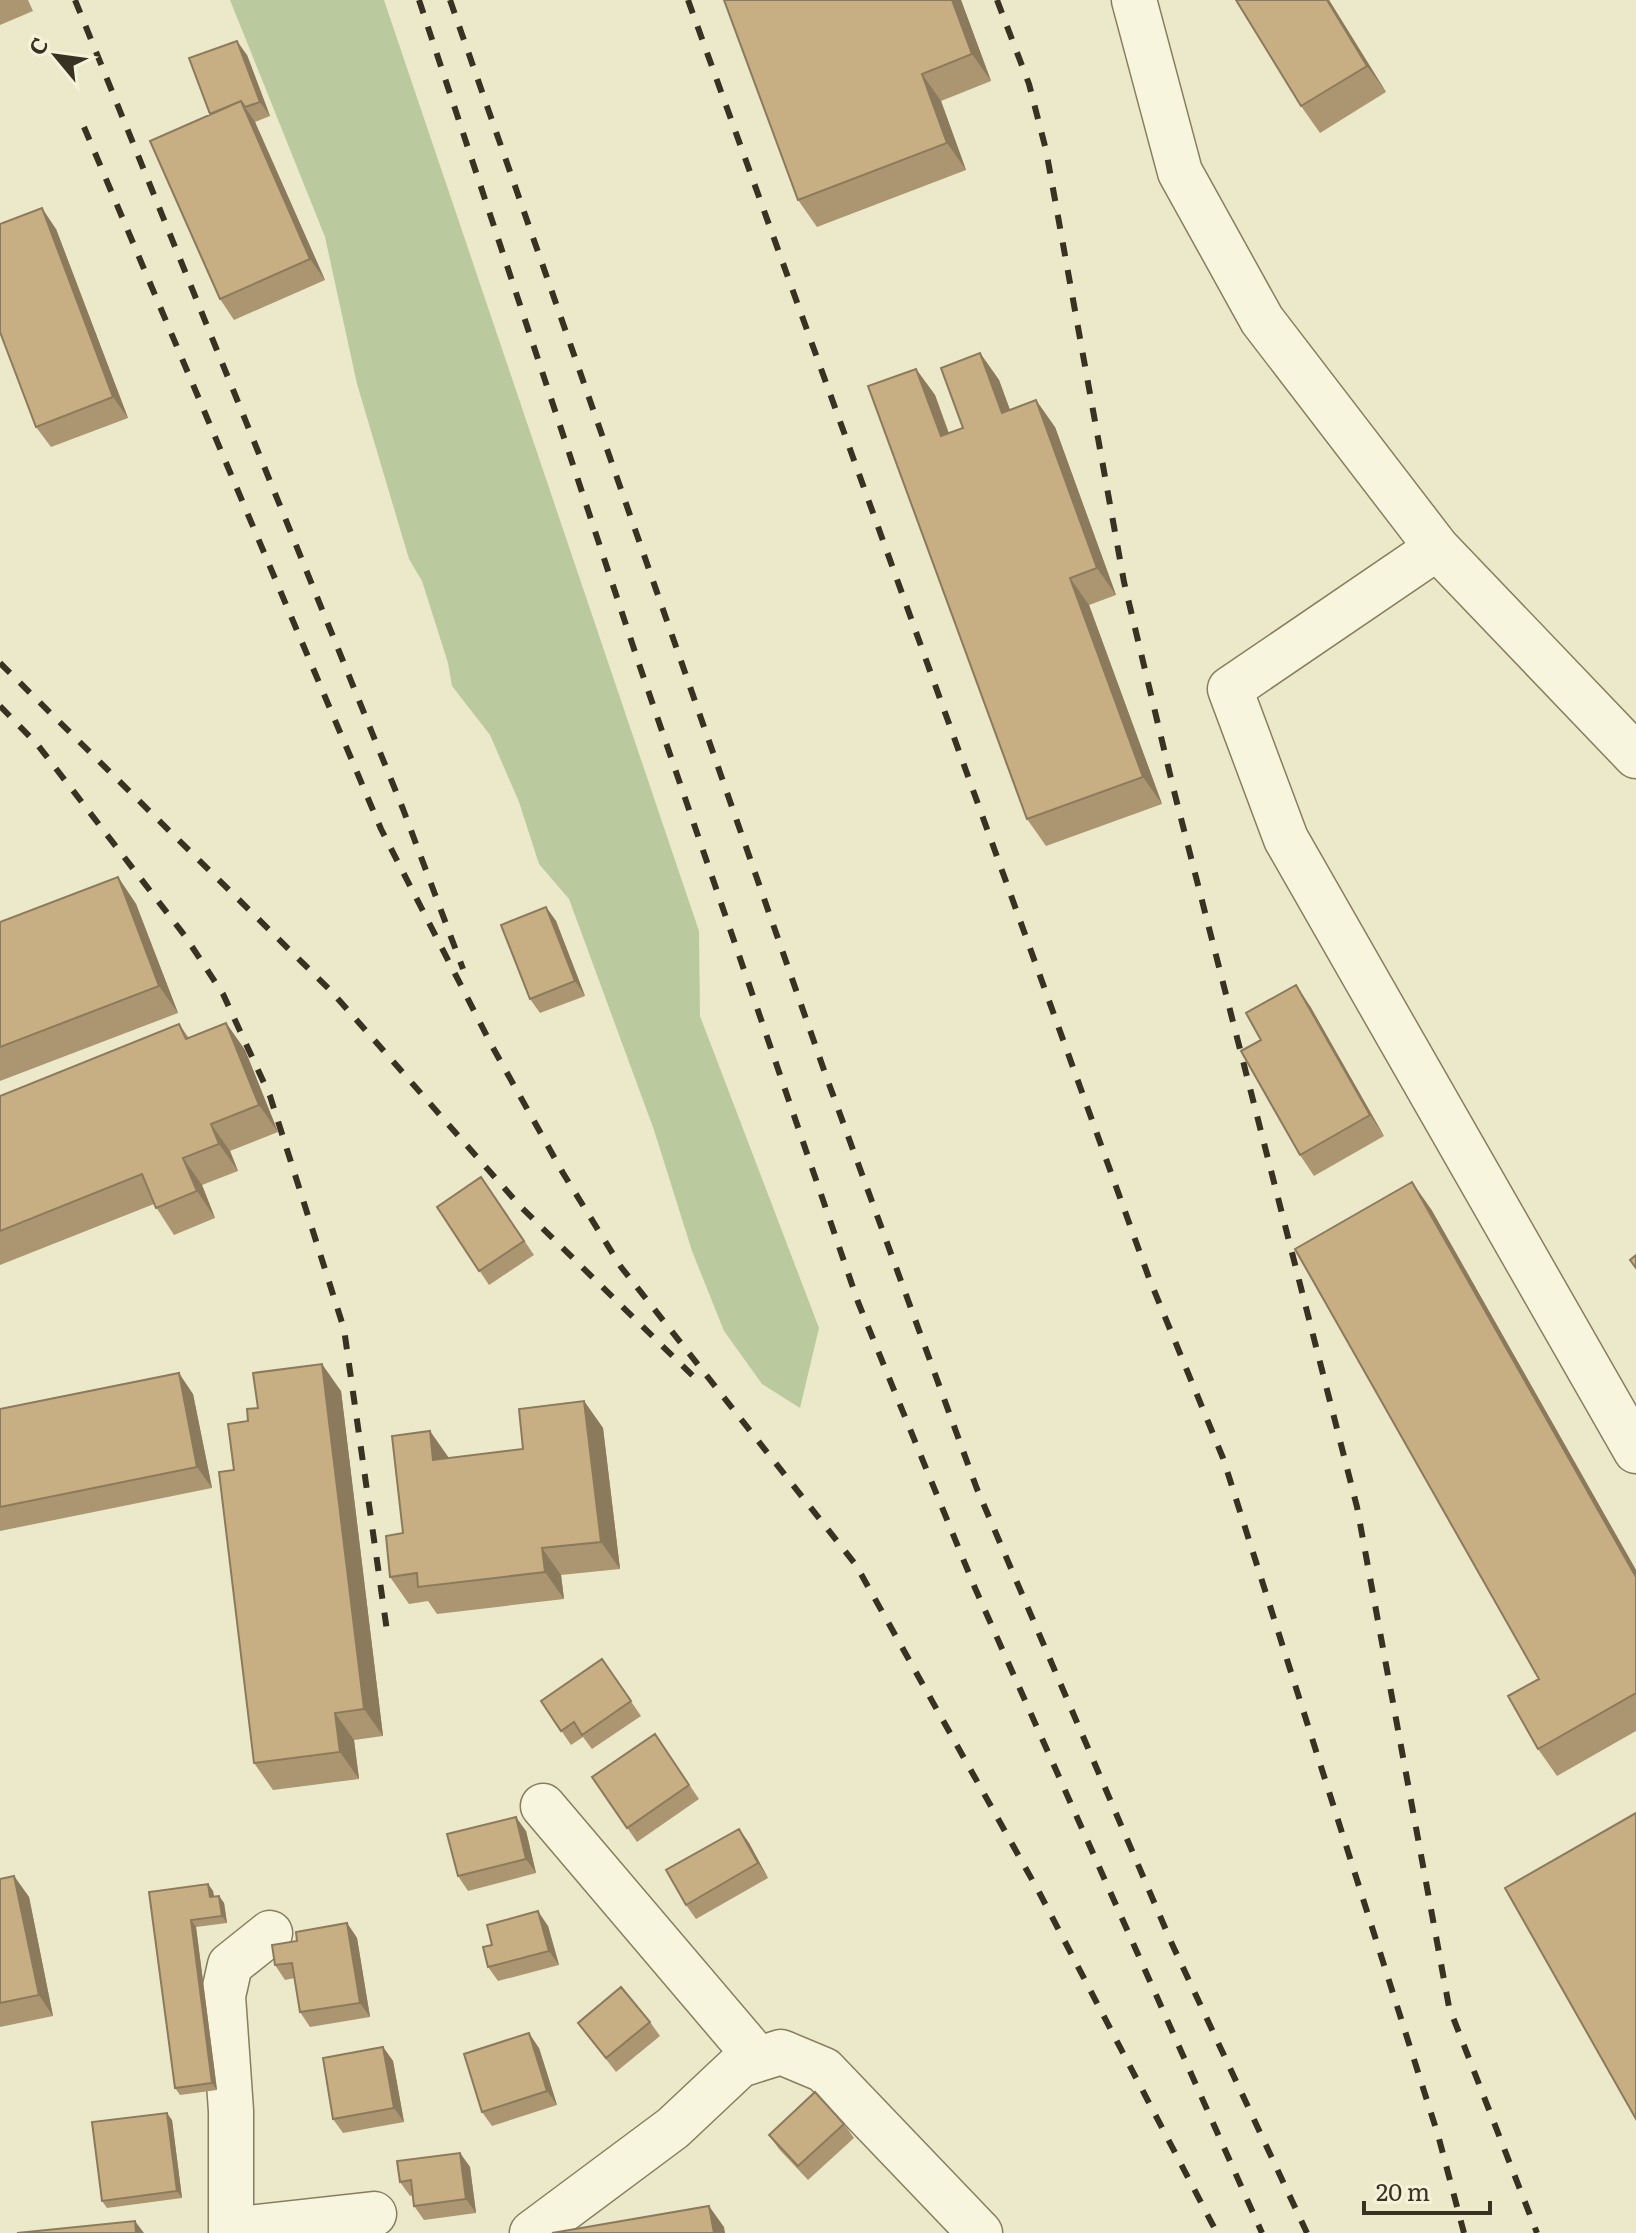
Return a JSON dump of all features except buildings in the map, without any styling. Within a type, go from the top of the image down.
[{"type":"street","points":[[1134,0],[1180,172],[1262,320],[1437,548],[1636,756]]},
{"type":"street","points":[[1437,548],[1230,689],[1286,839],[1636,1451]]},
{"type":"street","points":[[543,1806],[758,2059]]},
{"type":"street","points":[[270,1933],[230,1965],[223,1996],[231,2111],[231,2232],[374,2214]]},
{"type":"street","points":[[532,2233],[673,2128],[740,2065],[781,2052],[824,2070],[980,2233]]},
{"type":"green space","points":[[230,0],[384,0],[699,931],[700,1016],[819,1328],[800,1408],[762,1384],[724,1331],[692,1251],[654,1130],[569,899],[539,864],[519,802],[490,735],[452,686],[448,663],[422,581],[409,559],[357,384],[325,237]]},
{"type":"railway","points":[[75,0],[403,809],[463,969]]},
{"type":"railway","points":[[419,0],[638,661],[858,1302],[975,1588],[1262,2233]]},
{"type":"railway","points":[[450,0],[825,1073],[977,1489],[1172,1944],[1307,2233]]},
{"type":"railway","points":[[688,0],[1149,1278],[1223,1458],[1438,2135],[1464,2233]]},
{"type":"railway","points":[[997,0],[1029,84],[1046,150],[1124,582],[1174,791],[1357,1507],[1449,2007],[1537,2233]]},
{"type":"railway","points":[[84,127],[381,829],[492,1046],[563,1173],[621,1267],[856,1565],[1039,1892],[1217,2233]]},
{"type":"railway","points":[[0,663],[331,991],[521,1207],[695,1378]]},
{"type":"railway","points":[[0,706],[37,744],[185,936],[223,994],[270,1096],[344,1329],[387,1631]]}]
